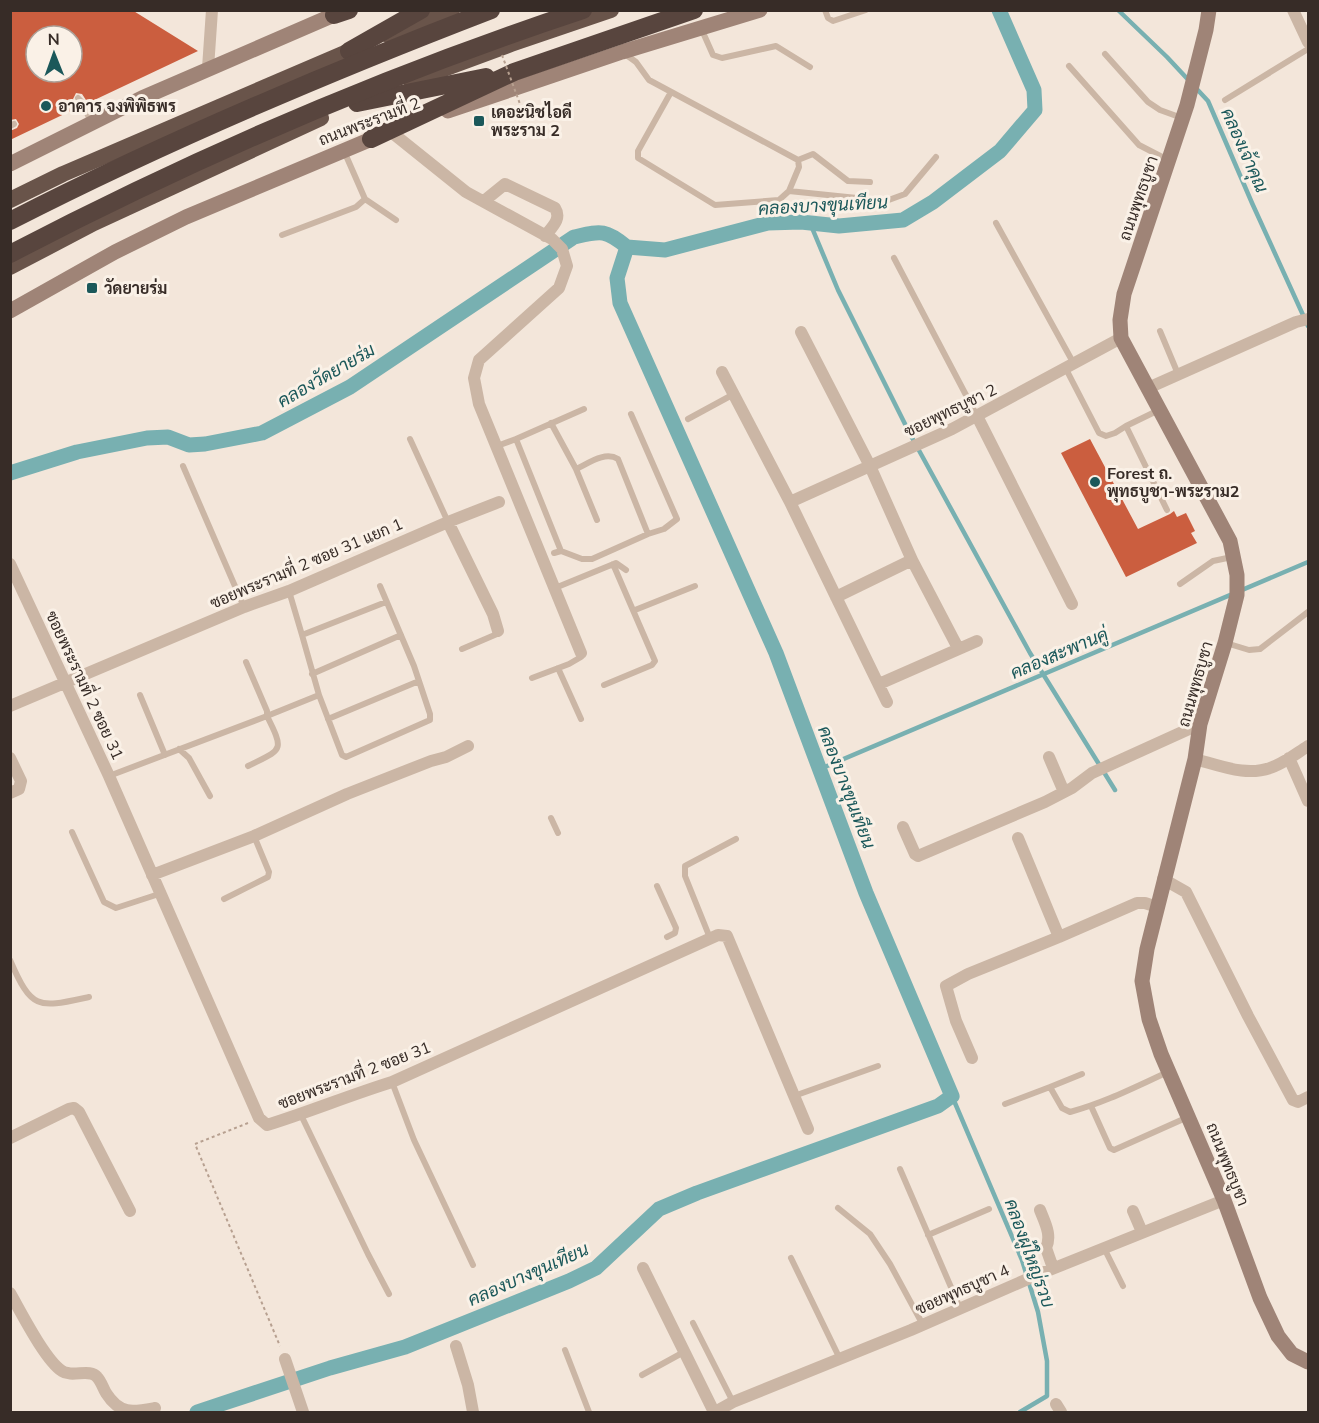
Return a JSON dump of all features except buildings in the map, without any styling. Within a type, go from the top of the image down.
[{"type":"highway","points":[[349,51],[421,10]]},
{"type":"highway","points":[[10,200],[63,174],[349,51],[452,10]]},
{"type":"highway","points":[[10,221],[112,169],[228,116],[361,60],[491,10]]},
{"type":"highway","points":[[10,254],[162,179],[272,129],[438,62],[582,10]]},
{"type":"highway","name":"ถนนพระรามที่ 2","points":[[10,267],[94,223],[308,123],[511,44],[611,10]]},
{"type":"highway","points":[[371,139],[514,72],[694,10]]},
{"type":"highway","points":[[357,103],[514,72]]},
{"type":"main road","name":"ถนนพระรามที่ 2","points":[[10,311],[115,252],[186,217],[390,131],[622,52],[760,10]]},
{"type":"main road","name":"ถนนพุทธบูชา","points":[[1209,10],[1185,111],[1124,294],[1120,338],[1230,541],[1237,575],[1237,595],[1226,643],[1200,724],[1195,759],[1163,879],[1142,981],[1149,1019],[1168,1072],[1224,1200],[1260,1298],[1278,1336],[1292,1354],[1308,1362]]},
{"type":"main road","points":[[10,164],[91,122],[208,68],[342,12]]},
{"type":"street","points":[[208,68],[212,10]]},
{"type":"street","points":[[1293,10],[1308,42]]},
{"type":"street","points":[[390,131],[466,192],[548,238],[562,249],[567,266],[559,288],[479,360],[474,378],[479,404],[581,653]]},
{"type":"street","points":[[484,201],[505,184],[555,208],[558,219],[548,238]]},
{"type":"street","points":[[1148,388],[1302,321]]},
{"type":"street","points":[[801,332],[870,466],[912,560],[958,648]]},
{"type":"street","name":"ซอยพุทธบูชา 2","points":[[790,502],[977,416],[1120,338]]},
{"type":"street","points":[[723,372],[790,502],[887,702]]},
{"type":"street","points":[[977,416],[1072,604]]},
{"type":"street","name":"ซอยพระรามที่ 2 ซอย 31 แยก 1","points":[[10,706],[499,502]]},
{"type":"street","points":[[448,522],[496,620],[498,631]]},
{"type":"street","points":[[836,597],[912,560]]},
{"type":"street","name":"ซอยพระรามที่ 2 ซอย 31","points":[[10,564],[66,682],[259,1118],[267,1125],[392,1082],[710,939]]},
{"type":"street","points":[[879,684],[977,641]]},
{"type":"street","points":[[903,827],[918,856],[1064,792],[1092,773],[1200,724]]},
{"type":"street","points":[[152,875],[254,836],[347,794],[431,760],[446,757],[468,746]]},
{"type":"street","points":[[1195,759],[1241,771],[1257,771],[1274,767],[1308,746]]},
{"type":"street","points":[[1049,757],[1064,792]]},
{"type":"street","points":[[10,758],[21,781],[19,789],[10,793]]},
{"type":"street","points":[[1289,758],[1308,801]]},
{"type":"street","points":[[1018,838],[1059,937]]},
{"type":"street","points":[[1163,879],[1186,892],[1293,1100],[1298,1102],[1308,1097]]},
{"type":"street","points":[[972,1058],[956,1021],[946,986],[968,974],[1137,903],[1157,907]]},
{"type":"street","points":[[710,939],[718,935],[727,936],[808,1130]]},
{"type":"street","points":[[10,1138],[74,1108],[79,1112],[130,1211]]},
{"type":"street","name":"ซอยพุทธบูชา 4","points":[[714,1413],[733,1402],[1053,1268],[1224,1200]]},
{"type":"street","points":[[1040,1210],[1049,1234],[1046,1248],[1053,1268]]},
{"type":"street","points":[[1133,1210],[1142,1232]]},
{"type":"street","points":[[643,1268],[714,1413]]},
{"type":"street","points":[[10,1293],[15,1314],[60,1371],[69,1375],[92,1373],[97,1376],[107,1395],[120,1409],[131,1412],[155,1408]]},
{"type":"street","points":[[456,1346],[468,1385],[473,1413]]},
{"type":"street","points":[[286,1362],[302,1408]]},
{"type":"lane","points":[[825,10],[828,18],[834,21],[866,10]]},
{"type":"lane","points":[[701,28],[713,55],[722,58],[776,46],[810,67]]},
{"type":"lane","points":[[1224,100],[1308,48]]},
{"type":"lane","points":[[622,52],[636,62],[649,80],[798,160],[813,154],[848,181],[870,182]]},
{"type":"lane","points":[[1105,54],[1148,102],[1160,110],[1185,111]]},
{"type":"lane","points":[[1070,66],[1139,145],[1170,161]]},
{"type":"lane","points":[[671,93],[638,151],[639,158],[715,206],[779,200],[789,191],[799,167],[798,160]]},
{"type":"lane","points":[[78,98],[91,122]]},
{"type":"lane","points":[[343,150],[365,199],[396,220]]},
{"type":"lane","points":[[789,191],[886,201],[905,194],[936,157]]},
{"type":"lane","points":[[282,234],[356,207],[365,199]]},
{"type":"lane","points":[[996,223],[1070,366],[1100,433],[1106,436],[1115,433],[1160,410]]},
{"type":"lane","points":[[894,258],[977,416]]},
{"type":"lane","points":[[1160,330],[1178,375]]},
{"type":"lane","points":[[688,419],[734,394]]},
{"type":"lane","points":[[496,446],[584,409]]},
{"type":"lane","points":[[516,439],[558,552],[582,559],[592,559],[664,529],[677,520],[631,414]]},
{"type":"lane","points":[[552,423],[576,469],[597,520]]},
{"type":"lane","points":[[1126,426],[1167,510]]},
{"type":"lane","points":[[410,438],[448,522]]},
{"type":"lane","points":[[576,469],[605,455],[618,459],[648,534]]},
{"type":"lane","points":[[183,466],[244,607]]},
{"type":"lane","points":[[1180,584],[1213,561],[1233,556]]},
{"type":"lane","points":[[555,588],[616,563],[626,570]]},
{"type":"lane","points":[[603,685],[654,662],[655,659],[613,564]]},
{"type":"lane","points":[[289,591],[312,675],[342,755],[346,758],[430,720],[418,681],[380,586]]},
{"type":"lane","points":[[634,610],[695,586]]},
{"type":"lane","points":[[302,634],[386,602]]},
{"type":"lane","points":[[1226,643],[1249,650],[1260,650],[1308,612]]},
{"type":"lane","points":[[462,649],[497,634],[498,631]]},
{"type":"lane","points":[[312,675],[400,635]]},
{"type":"lane","points":[[532,678],[578,659],[581,653]]},
{"type":"lane","points":[[246,662],[278,738],[279,746],[275,752],[248,766]]},
{"type":"lane","points":[[558,668],[581,719]]},
{"type":"lane","points":[[328,719],[418,681]]},
{"type":"lane","points":[[140,695],[165,754]]},
{"type":"lane","points":[[108,776],[319,695]]},
{"type":"lane","points":[[179,749],[189,758],[210,796]]},
{"type":"lane","points":[[551,818],[558,833]]},
{"type":"lane","points":[[72,832],[104,902],[116,908],[159,894]]},
{"type":"lane","points":[[224,899],[268,877],[269,872],[254,836]]},
{"type":"lane","points":[[710,939],[685,876],[685,866],[736,839]]},
{"type":"lane","points":[[657,886],[676,928],[675,933],[667,937]]},
{"type":"lane","points":[[10,960],[25,989],[35,1001],[50,1005],[89,997]]},
{"type":"lane","points":[[794,1097],[878,1066]]},
{"type":"lane","points":[[1050,1087],[1062,1108],[1070,1112],[1091,1106],[1168,1072]]},
{"type":"lane","points":[[1005,1104],[1082,1074]]},
{"type":"lane","points":[[392,1082],[414,1140],[473,1265]]},
{"type":"lane","points":[[1091,1106],[1110,1148],[1114,1149],[1189,1117]]},
{"type":"lane","points":[[301,1115],[389,1294]]},
{"type":"lane","points":[[900,1169],[960,1308]]},
{"type":"lane","points":[[838,1208],[870,1234],[890,1264],[923,1324]]},
{"type":"lane","points":[[928,1235],[989,1209]]},
{"type":"lane","points":[[1104,1248],[1123,1286]]},
{"type":"lane","points":[[791,1258],[840,1359]]},
{"type":"lane","points":[[693,1323],[733,1402]]},
{"type":"lane","points":[[565,1350],[589,1413]]},
{"type":"lane","points":[[642,1375],[684,1352]]},
{"type":"path","points":[[501,52],[520,104]]},
{"type":"path","points":[[259,1118],[195,1144],[286,1362]]},
{"type":"waterway","name":"คลองบางขุนเทียน","points":[[197,1412],[330,1368],[405,1347],[569,1281],[596,1268],[659,1209],[697,1193],[938,1106],[952,1096],[866,893],[776,653],[620,303],[617,278],[627,247],[665,250],[768,223],[801,222],[839,226],[903,220],[933,202],[1000,151],[1035,110],[1034,90],[999,10]]},
{"type":"waterway","name":"คลองเจ้าคุณ","points":[[1118,10],[1208,101],[1308,326]]},
{"type":"waterway","points":[[810,223],[838,290],[910,434],[1030,653],[1115,790]]},
{"type":"waterway","name":"คลองวัดยายร่ม","points":[[10,473],[77,452],[147,438],[168,437],[189,445],[262,433],[350,387],[574,237],[597,233],[608,234],[627,247]]},
{"type":"waterway","name":"คลองสะพานคู่","points":[[820,769],[1308,562]]},
{"type":"waterway","name":"คลองผู้ใหญ่รวบ","points":[[952,1096],[1022,1260],[1038,1312],[1047,1361],[1047,1396],[1020,1412]]},
{"type":"place","name":"อาคาร จงพิพิธพร","points":[[46,106]]},
{"type":"place","name":"เดอะนิชไอดี พระราม 2","points":[[479,121]]},
{"type":"place","name":"วัดยายร่ม","points":[[92,288]]},
{"type":"place","name":"Forest ถ. พุทธบูชา-พระราม2","points":[[1095,482]]}]
